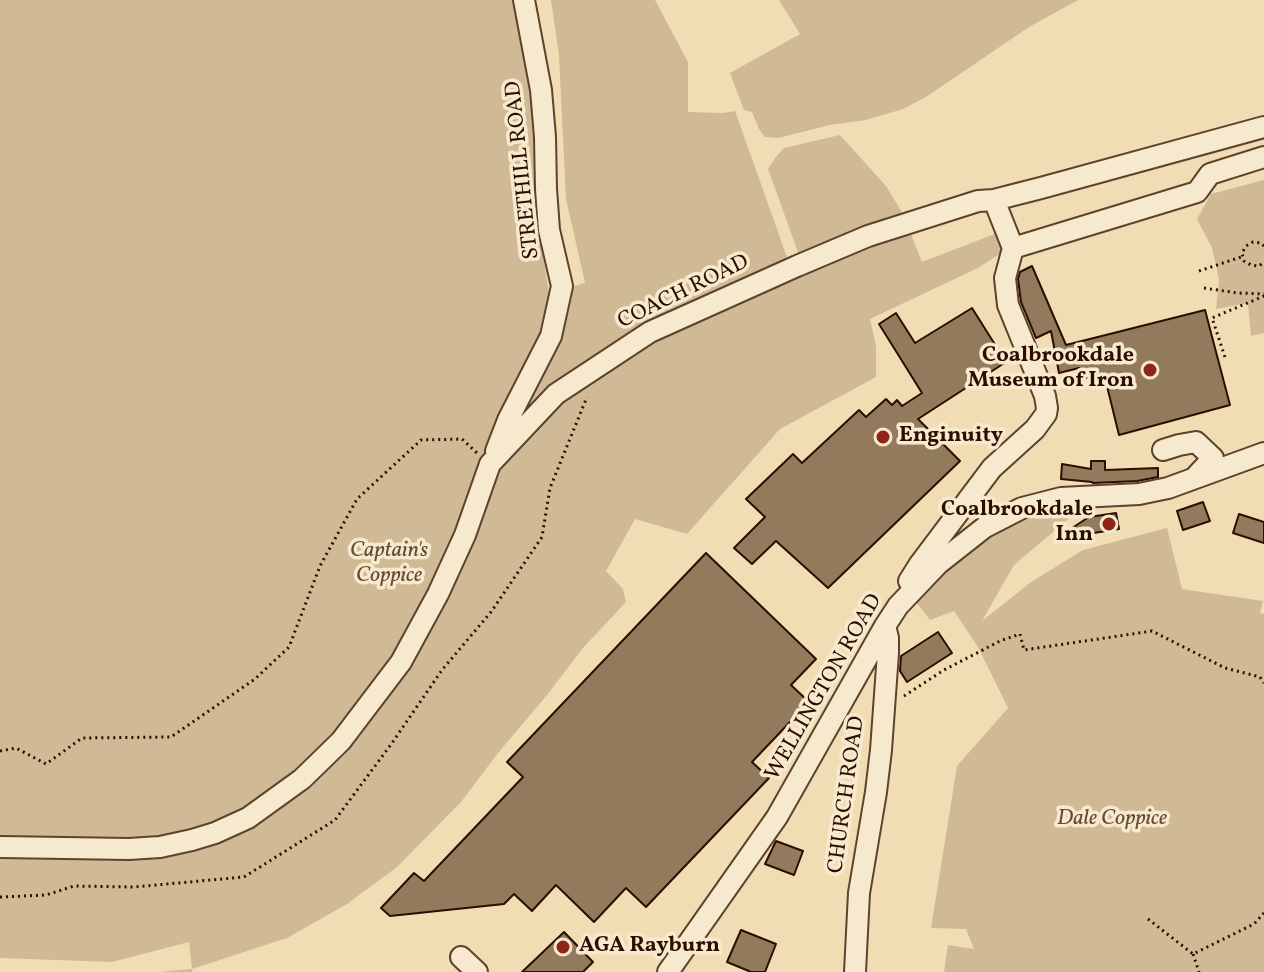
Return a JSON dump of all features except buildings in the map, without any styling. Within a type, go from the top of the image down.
[{"type":"street","name":"STRETHILL ROAD","points":[[490,464],[508,420],[551,336],[562,286],[549,230],[541,90],[524,0]]},
{"type":"street","name":"COACH ROAD","points":[[0,847],[129,849],[160,847],[192,840],[248,818],[302,779],[341,741],[401,662],[438,594],[465,535],[490,464],[556,394],[650,332],[868,236],[978,201],[994,200],[1264,127]]},
{"type":"street","points":[[1013,248],[1197,192],[1210,174],[1264,157]]},
{"type":"street","points":[[898,606],[919,565],[992,468],[1035,429],[1046,414],[1045,396],[1008,305],[1005,278],[1013,248],[994,200]]},
{"type":"street","points":[[1163,450],[1196,442],[1213,458],[1195,478]]},
{"type":"street","name":"WELLINGTON ROAD","points":[[668,972],[777,817],[898,606],[961,544],[1003,516],[1022,508],[1061,498],[1139,494],[1168,488],[1258,459]]},
{"type":"street","name":"CHURCH ROAD","points":[[855,972],[859,893],[876,792],[884,708],[888,638],[885,626]]},
{"type":"street","points":[[461,957],[477,972]]},
{"type":"path","points":[[1264,237],[1262,245],[1253,242],[1246,246],[1243,257],[1251,265],[1259,266],[1264,262]]},
{"type":"path","points":[[1199,271],[1243,257]]},
{"type":"path","points":[[1204,288],[1264,295]]},
{"type":"path","points":[[1225,357],[1212,318],[1264,295]]},
{"type":"path","points":[[0,751],[16,748],[46,764],[82,738],[171,737],[255,679],[289,647],[320,566],[357,499],[421,440],[462,439],[490,464]]},
{"type":"path","points":[[884,708],[944,670],[1020,634],[1024,650],[1152,631],[1225,668],[1260,677],[1264,683]]},
{"type":"path","points":[[1193,954],[1254,924],[1264,913]]},
{"type":"path","points":[[1148,919],[1193,954],[1199,972]]},
{"type":"green space","name":"Captain's Coppice","points":[[0,0],[512,0],[535,108],[539,230],[549,293],[585,283],[566,199],[559,56],[551,0],[655,0],[688,62],[688,112],[735,111],[788,260],[799,255],[768,169],[784,148],[840,135],[886,186],[903,214],[922,262],[997,233],[1003,252],[978,268],[870,319],[876,345],[876,377],[780,429],[687,534],[635,519],[606,571],[623,589],[626,602],[583,648],[461,802],[397,867],[347,904],[287,938],[192,969],[189,942],[112,962],[0,958]]},
{"type":"green space","points":[[779,0],[1078,0],[1029,27],[926,97],[903,109],[778,138],[765,137],[752,112],[744,110],[730,73],[800,34]]},
{"type":"green space","points":[[1264,180],[1264,333],[1251,336],[1248,303],[1216,309],[1219,279],[1212,248],[1197,219],[1211,194]]},
{"type":"green space","name":"Dale Coppice","points":[[1079,510],[1014,565],[982,621],[1031,582],[1083,550],[1167,528],[1182,589],[1263,601],[1260,613],[1264,614],[1264,972],[944,972],[948,945],[974,949],[966,929],[931,928],[957,766],[1008,708],[978,647],[954,611],[930,620],[916,602],[957,556],[984,538],[1008,525],[1048,513]]},
{"type":"green space","points":[[192,969],[192,972],[158,972]]},
{"type":"place","name":"Coalbrookdale Museum of Iron","points":[[1150,370]]},
{"type":"place","name":"Enginuity","points":[[883,437]]},
{"type":"place","name":"Coalbrookdale Inn","points":[[1109,524]]},
{"type":"place","name":"AGA Rayburn","points":[[563,947]]}]
